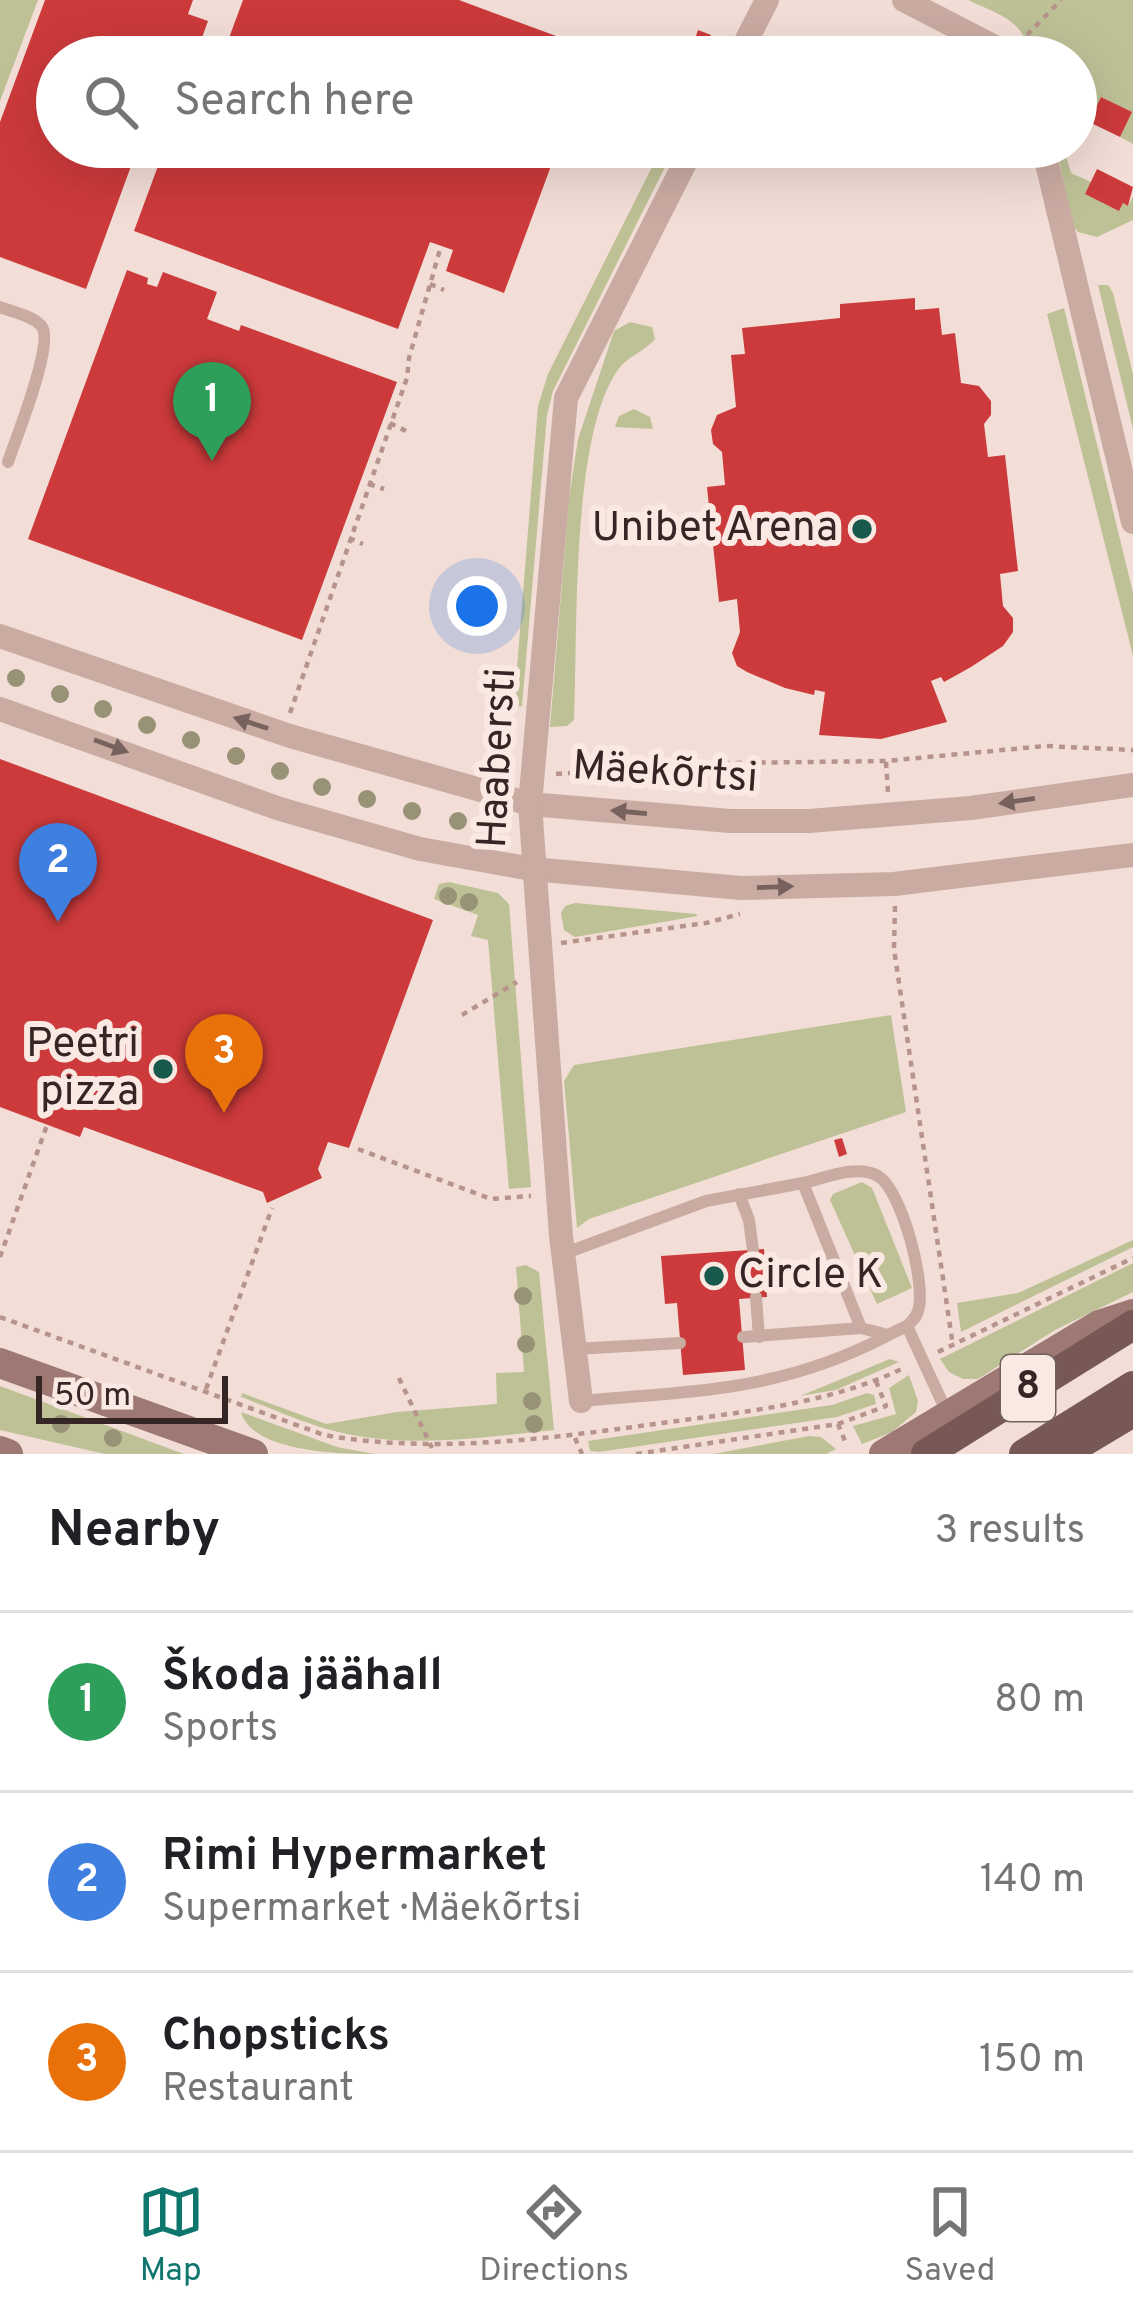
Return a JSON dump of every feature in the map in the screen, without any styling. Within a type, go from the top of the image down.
[{"type":"main road","points":[[956,1439],[1099,1325],[1133,1314]]},
{"type":"main road","name":"8","points":[[926,1454],[1133,1325]]},
{"type":"main road","points":[[884,1454],[956,1439],[1133,1340]]},
{"type":"main road","points":[[0,1363],[253,1454]]},
{"type":"main road","name":"8","points":[[1024,1454],[1133,1385]]},
{"type":"main road","name":"8","points":[[1063,1454],[1133,1412]]},
{"type":"street","points":[[749,36],[767,0]]},
{"type":"street","points":[[904,0],[975,36]]},
{"type":"street","name":"Haabersti","points":[[581,1401],[563,1254],[532,869],[532,776],[566,398],[681,168]]},
{"type":"street","points":[[1048,168],[1133,522]]},
{"type":"street","name":"Mäekõrtsi","points":[[0,636],[290,736],[530,804],[730,820],[890,817],[1133,784]]},
{"type":"street","points":[[0,709],[280,808],[420,850],[532,869],[741,888],[894,884],[1133,855]]},
{"type":"lane","points":[[0,307],[39,322],[45,331],[44,352],[8,462]]},
{"type":"lane","points":[[563,1254],[706,1201],[857,1170],[877,1175],[891,1189],[904,1215],[920,1297],[918,1315],[907,1326],[806,1372],[749,1387],[581,1401]]},
{"type":"lane","points":[[803,1183],[861,1328]]},
{"type":"lane","points":[[740,1194],[753,1250]]},
{"type":"lane","points":[[756,1298],[759,1337]]},
{"type":"lane","points":[[907,1326],[956,1439]]},
{"type":"lane","points":[[742,1337],[861,1328],[888,1335]]},
{"type":"lane","points":[[575,1349],[680,1342]]},
{"type":"path","points":[[1027,36],[1061,0]]},
{"type":"path","points":[[288,718],[407,378],[441,246]]},
{"type":"path","points":[[430,284],[444,290]]},
{"type":"path","points":[[390,424],[406,431]]},
{"type":"path","points":[[369,484],[384,488]]},
{"type":"path","points":[[349,538],[363,544]]},
{"type":"path","points":[[328,597],[341,602]]},
{"type":"path","points":[[532,776],[729,763],[886,761],[1045,746],[1133,750]]},
{"type":"path","points":[[886,761],[890,817]]},
{"type":"path","points":[[894,884],[894,949],[952,1346]]},
{"type":"path","points":[[556,944],[741,914]]},
{"type":"path","points":[[462,1015],[522,979]]},
{"type":"path","points":[[0,1257],[47,1125]]},
{"type":"path","points":[[358,1149],[491,1199],[531,1196]]},
{"type":"path","points":[[206,1391],[272,1208]]},
{"type":"path","points":[[940,1352],[1133,1258]]},
{"type":"path","points":[[0,1317],[376,1447],[454,1451],[574,1436],[829,1397],[905,1367]]},
{"type":"path","points":[[399,1378],[433,1448]]},
{"type":"path","points":[[636,1454],[838,1424],[886,1406],[876,1382]]},
{"type":"path","points":[[838,1424],[847,1446]]},
{"type":"path","points":[[574,1436],[582,1454]]},
{"type":"green space","points":[[0,0],[38,0],[0,101]]},
{"type":"green space","points":[[968,0],[1133,0],[1133,144],[1120,137],[1131,113],[1102,97],[1097,106],[1097,36],[1023,36],[1001,15]]},
{"type":"green space","points":[[651,168],[664,168],[553,391],[547,415],[522,706],[517,707],[538,406],[548,374]]},
{"type":"green space","points":[[1061,168],[1070,168],[1091,182],[1086,194],[1119,210],[1133,196],[1133,220],[1097,237],[1078,232],[1072,225]]},
{"type":"green space","points":[[1098,285],[1108,285],[1113,293],[1133,374],[1133,429]]},
{"type":"green space","points":[[1064,308],[1133,593],[1133,656],[1047,314]]},
{"type":"green space","points":[[630,322],[652,327],[655,339],[620,367],[604,397],[592,437],[580,536],[574,720],[567,726],[550,727],[578,439],[614,331]]},
{"type":"green space","points":[[634,409],[650,417],[653,429],[615,427],[619,416]]},
{"type":"green space","points":[[439,884],[498,893],[509,904],[531,1187],[509,1189],[488,940],[471,936],[478,915],[434,899]]},
{"type":"green space","points":[[575,903],[698,916],[575,937],[564,930],[561,913]]},
{"type":"green space","points":[[891,1015],[906,1112],[589,1219],[577,1228],[564,1081],[574,1065]]},
{"type":"green space","points":[[862,1182],[872,1188],[912,1288],[877,1304],[830,1200],[833,1194]]},
{"type":"green space","points":[[1133,1240],[1133,1247],[961,1332],[957,1303],[1018,1293]]},
{"type":"green space","points":[[1133,1263],[1133,1292],[1055,1330],[978,1379],[949,1372],[940,1359]]},
{"type":"green space","points":[[526,1265],[539,1272],[554,1430],[450,1440],[373,1438],[320,1427],[241,1397],[242,1393],[326,1424],[397,1412],[497,1404],[496,1373],[524,1372],[516,1267]]},
{"type":"green space","points":[[890,1359],[899,1362],[836,1390],[800,1396]]},
{"type":"green space","points":[[909,1375],[918,1401],[916,1412],[892,1432],[862,1444],[853,1426],[896,1414],[889,1388]]},
{"type":"green space","points":[[0,1386],[184,1454],[105,1454],[0,1430]]},
{"type":"green space","points":[[874,1395],[876,1404],[837,1417],[599,1452],[590,1451],[588,1441],[832,1405]]},
{"type":"green space","points":[[241,1412],[337,1447],[375,1454],[279,1443],[248,1425]]},
{"type":"green space","points":[[821,1437],[836,1449],[826,1454],[713,1454]]},
{"type":"building","points":[[45,0],[193,0],[188,14],[208,21],[203,36],[36,36],[36,168],[130,168],[86,289],[0,257],[0,122]]},
{"type":"building","points":[[243,0],[459,0],[556,36],[230,36]]},
{"type":"building","points":[[1101,97],[1132,112],[1120,137],[1097,126]]},
{"type":"building","points":[[157,168],[550,168],[504,293],[446,271],[453,250],[430,242],[398,329],[134,231]]},
{"type":"building","points":[[1097,169],[1133,187],[1128,206],[1123,203],[1119,211],[1085,194]]},
{"type":"building","points":[[127,270],[157,287],[163,272],[217,292],[207,319],[239,331],[241,325],[397,382],[302,640],[28,539]]},
{"type":"building","name":"Unibet Arena","points":[[915,298],[915,310],[939,308],[942,335],[955,333],[961,383],[979,386],[991,401],[991,415],[984,424],[988,457],[1005,455],[1018,571],[1000,574],[1003,606],[1013,618],[1013,632],[1003,646],[971,667],[944,682],[941,677],[931,681],[947,722],[881,739],[819,735],[825,692],[815,690],[814,695],[785,688],[737,666],[732,653],[740,632],[737,599],[719,602],[707,487],[725,485],[722,452],[713,444],[711,430],[717,415],[736,407],[731,355],[745,354],[742,328],[840,318],[840,304]]},
{"type":"building","points":[[0,759],[433,920],[349,1148],[328,1142],[318,1169],[322,1178],[267,1203],[263,1192],[84,1127],[80,1137],[0,1107]]},
{"type":"building","points":[[842,1138],[847,1154],[839,1157],[834,1140]]},
{"type":"building","points":[[764,1249],[767,1297],[739,1299],[745,1370],[683,1375],[677,1303],[665,1304],[661,1256]]},
{"type":"place","name":"Škoda jäähall","points":[[212,461]]},
{"type":"place","name":"Unibet Arena","points":[[862,529]]},
{"type":"place","name":"Rimi Hypermarket","points":[[58,922]]},
{"type":"place","name":"Peetri pizza","points":[[163,1069]]},
{"type":"place","name":"Chopsticks","points":[[224,1113]]},
{"type":"place","name":"Circle K","points":[[714,1276]]}]
